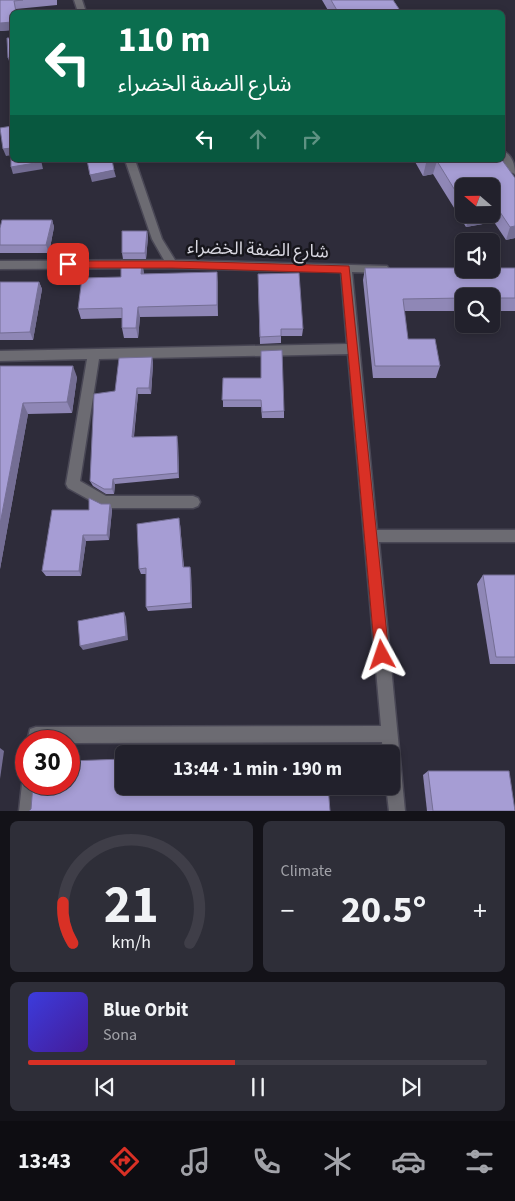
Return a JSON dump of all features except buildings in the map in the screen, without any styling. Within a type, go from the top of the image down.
[{"type":"street","points":[[505,157],[515,171]]},
{"type":"street","points":[[131,162],[157,239],[172,264]]},
{"type":"street","name":"شارع الضفة الخضراء","points":[[0,265],[172,264],[391,270]]},
{"type":"street","points":[[346,269],[397,811]]},
{"type":"street","points":[[0,356],[354,349]]},
{"type":"street","points":[[94,354],[73,484],[104,502],[194,502]]},
{"type":"street","points":[[371,536],[515,536]]},
{"type":"street","points":[[80,735],[390,734]]},
{"type":"street","points":[[27,811],[29,795]]},
{"type":"route","points":[[68,264],[172,264],[346,269],[382,655]]}]
